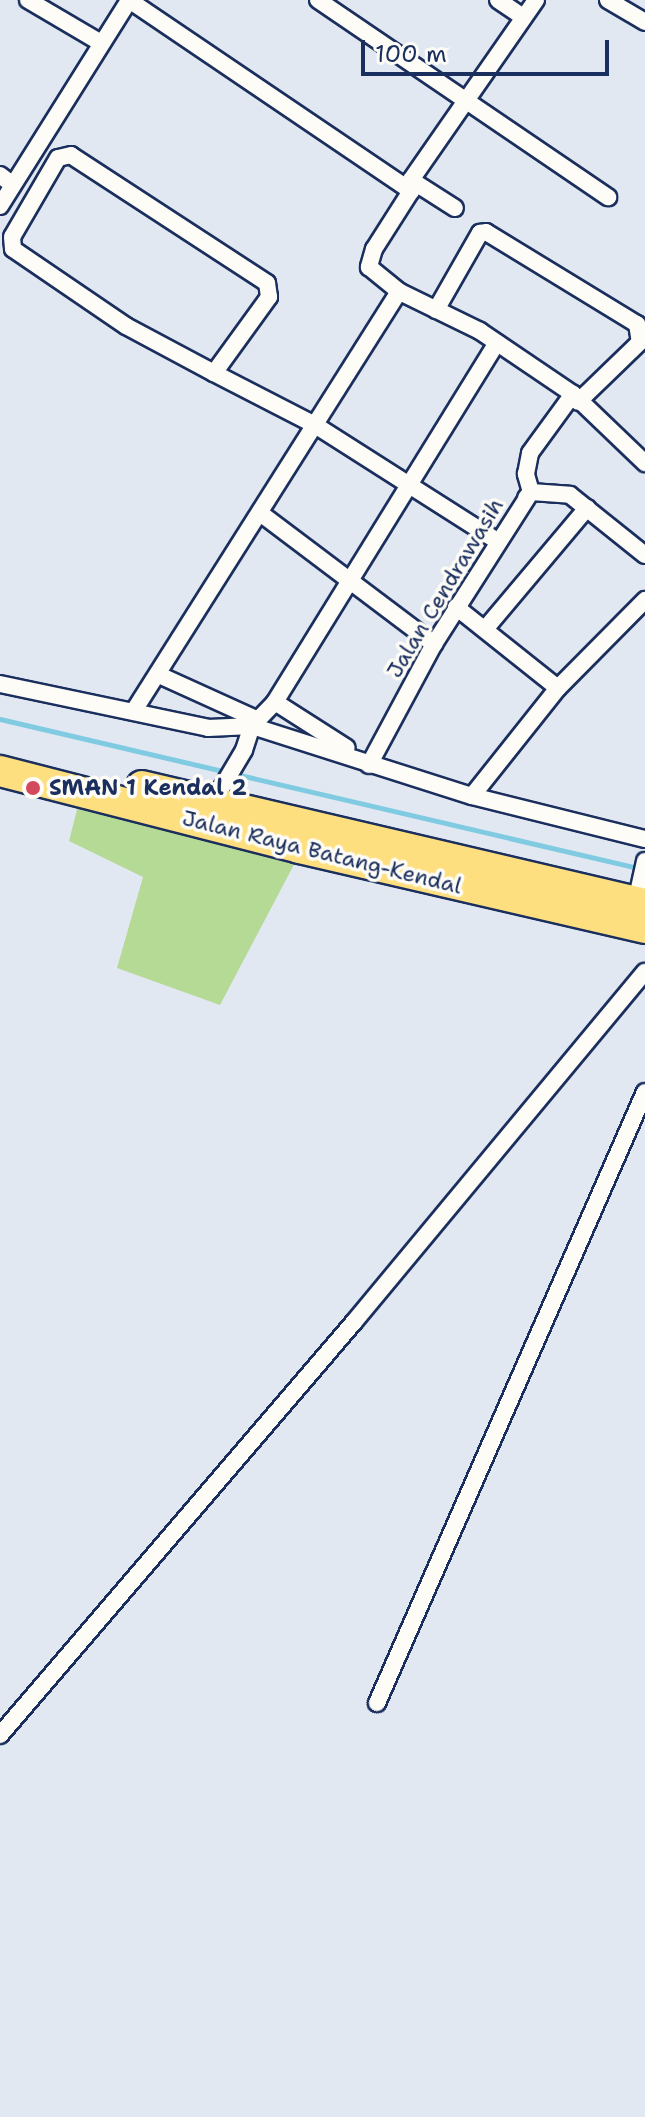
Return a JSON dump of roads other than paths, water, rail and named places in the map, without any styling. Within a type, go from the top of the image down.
[{"type":"highway","name":"Jalan Raya Batang-Kendal","points":[[0,751],[212,804],[642,903]]},
{"type":"highway","name":"Jalan Raya Batang-Kendal","points":[[0,771],[299,848],[642,903]]},
{"type":"street","points":[[28,0],[101,43]]},
{"type":"street","points":[[0,206],[6,180],[129,0],[411,186],[455,208]]},
{"type":"street","points":[[318,0],[463,102],[608,197]]},
{"type":"street","points":[[498,0],[523,17]]},
{"type":"street","points":[[536,0],[463,102],[370,258],[376,275],[399,291],[497,343],[576,398],[645,463]]},
{"type":"street","points":[[608,0],[645,22]]},
{"type":"street","points":[[214,373],[269,297],[267,283],[71,155],[58,158],[12,237],[13,249],[126,326],[214,373],[315,425],[497,541]]},
{"type":"street","name":"Jalan Cendrawasih","points":[[365,761],[456,607],[531,492],[526,474],[530,453],[576,398],[640,342],[637,324],[486,232],[480,233],[436,310]]},
{"type":"street","points":[[135,709],[399,291]]},
{"type":"street","points":[[212,804],[244,750],[255,723],[275,702],[497,343]]},
{"type":"street","points":[[531,492],[562,492],[645,555]]},
{"type":"street","points":[[486,628],[587,508]]},
{"type":"street","points":[[260,513],[434,644]]},
{"type":"street","points":[[472,796],[558,688],[645,600]]},
{"type":"street","points":[[456,607],[558,688]]},
{"type":"street","points":[[159,675],[255,723],[365,761],[472,796],[645,839]]},
{"type":"street","points":[[0,684],[135,709],[208,728],[255,723]]},
{"type":"street","points":[[275,702],[365,761]]},
{"type":"street","points":[[642,903],[645,861]]},
{"type":"street","points":[[0,1735],[354,1322],[645,972]]},
{"type":"street","points":[[377,1703],[645,1092]]},
{"type":"waterway","points":[[0,719],[642,869]]},
{"type":"place","name":"SMAN 1 Kendal 2","points":[[33,788]]}]
